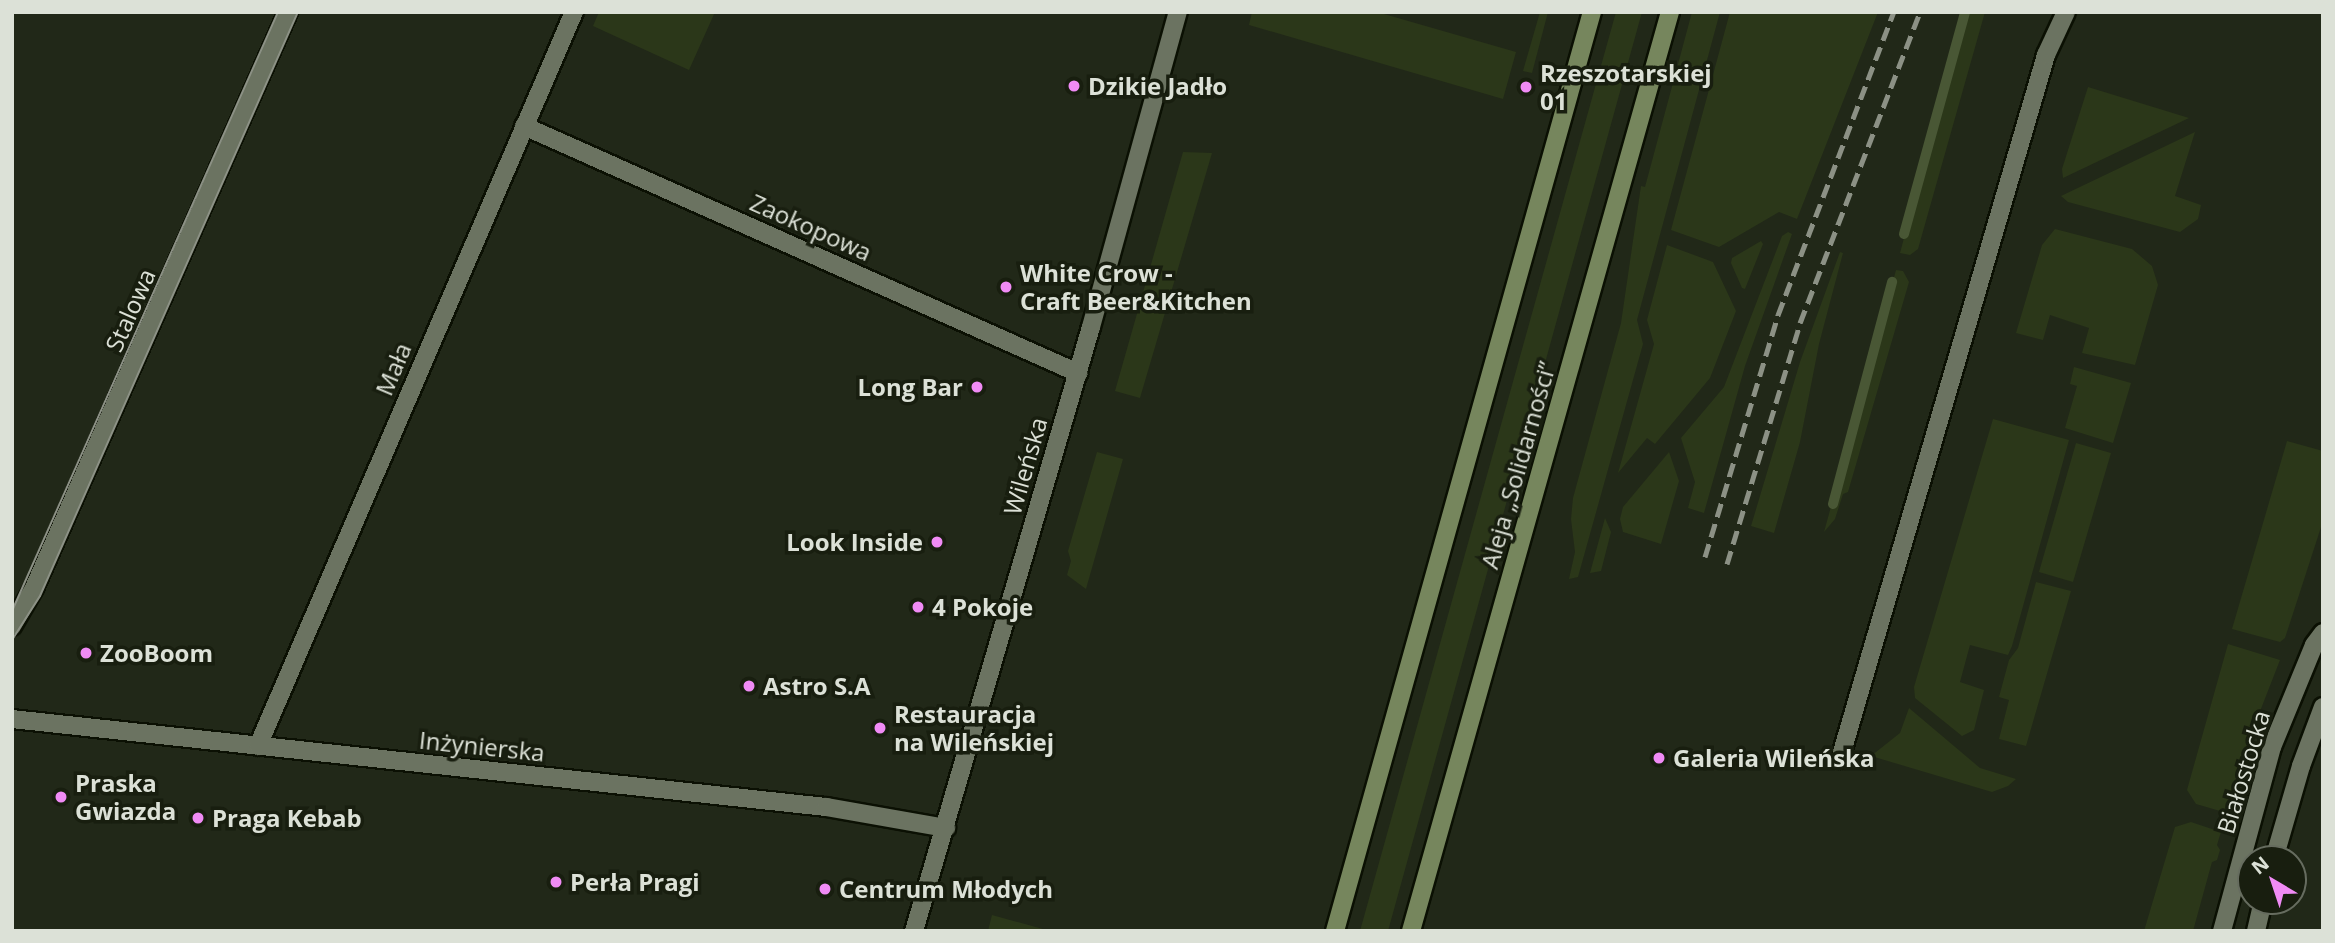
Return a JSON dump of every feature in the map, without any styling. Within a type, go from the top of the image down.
[{"type":"main road","name":"Aleja „Solidarności”","points":[[1335,931],[1592,12]]},
{"type":"main road","name":"Aleja „Solidarności”","points":[[1411,931],[1670,12]]},
{"type":"street","name":"Stalowa","points":[[12,626],[34,588],[288,12]]},
{"type":"street","name":"Mała","points":[[258,746],[574,12]]},
{"type":"street","name":"Wileńska","points":[[914,931],[1078,373],[1178,12]]},
{"type":"street","points":[[1840,759],[2046,55],[2066,12]]},
{"type":"street","name":"Zaokopowa","points":[[524,126],[1078,373]]},
{"type":"street","name":"Białostocka","points":[[2222,931],[2273,747],[2314,645],[2323,633]]},
{"type":"street","points":[[2278,845],[2301,766],[2323,707]]},
{"type":"street","name":"Inżynierska","points":[[12,719],[826,807],[946,828]]},
{"type":"green space","points":[[599,12],[715,12],[689,70],[593,26]]},
{"type":"green space","points":[[1252,12],[1377,12],[1516,52],[1503,99],[1249,25]]},
{"type":"green space","points":[[1540,12],[1548,12],[1532,73],[1523,71]]},
{"type":"green space","points":[[1616,12],[1642,12],[1388,931],[1360,931]]},
{"type":"green space","points":[[1692,12],[1720,12],[1637,320],[1643,344],[1578,577],[1569,579],[1575,552],[1571,519],[1573,498],[1621,323],[1641,186],[1645,187]]},
{"type":"green space","points":[[1730,12],[1878,12],[1797,219],[1779,212],[1719,247],[1671,230]]},
{"type":"green space","points":[[1964,12],[1985,12],[1918,249],[1910,255],[1900,253]]},
{"type":"green space","points":[[2088,87],[2189,118],[2063,178],[2062,169]]},
{"type":"green space","points":[[2195,132],[2175,196],[2201,205],[2198,219],[2180,232],[2068,202],[2061,196]]},
{"type":"green space","points":[[1183,152],[1212,153],[1140,398],[1115,391]]},
{"type":"green space","points":[[2055,229],[2132,249],[2152,266],[2158,285],[2135,365],[2082,353],[2089,328],[2050,315],[2043,340],[2016,333],[2042,245]]},
{"type":"green space","points":[[1788,232],[1792,234],[1745,366],[1704,513],[1688,508],[1695,482],[1681,438],[1724,387],[1782,236]]},
{"type":"green space","points":[[1761,241],[1763,244],[1745,289],[1742,288],[1731,263],[1732,258]]},
{"type":"green space","points":[[1667,245],[1713,262],[1736,311],[1710,378],[1655,444],[1647,438],[1618,473],[1654,344],[1647,320]]},
{"type":"green space","points":[[1840,252],[1843,253],[1819,344],[1800,442],[1774,533],[1751,526],[1800,362]]},
{"type":"green space","points":[[1896,270],[1903,271],[1909,282],[1848,492],[1843,494],[1835,519],[1824,532]]},
{"type":"green space","points":[[2074,367],[2131,383],[2113,443],[2065,428],[2077,386],[2070,384]]},
{"type":"green space","points":[[1993,419],[2069,440],[2008,655],[1970,645],[1960,682],[1984,690],[1974,730],[1962,736],[1915,698],[1914,687]]},
{"type":"green space","points":[[2287,441],[2323,451],[2323,521],[2285,638],[2280,642],[2232,629]]},
{"type":"green space","points":[[2076,443],[2111,453],[2073,582],[2039,572]]},
{"type":"green space","points":[[1097,452],[1123,459],[1086,589],[1067,575],[1071,561],[1068,551]]},
{"type":"green space","points":[[1669,452],[1679,481],[1661,544],[1623,532],[1620,519],[1623,507]]},
{"type":"green space","points":[[1605,518],[1611,532],[1601,571],[1590,573]]},
{"type":"green space","points":[[2036,582],[2071,591],[2026,746],[1999,739],[2009,700],[1999,697],[2009,660],[2018,648]]},
{"type":"green space","points":[[2228,644],[2280,660],[2250,737],[2227,813],[2196,804],[2187,790]]},
{"type":"green space","points":[[1909,708],[1980,768],[2016,779],[2008,786],[1992,792],[1871,756],[1900,733]]},
{"type":"green space","points":[[2191,822],[2215,830],[2217,823],[2223,825],[2217,845],[2220,850],[2217,860],[2212,862],[2193,931],[2144,931],[2175,827]]},
{"type":"green space","points":[[992,915],[1050,931],[988,931]]},
{"type":"waterway","points":[[1904,234],[1965,12]]},
{"type":"waterway","points":[[1833,504],[1892,282]]},
{"type":"tram line","points":[[12,611],[278,12]]},
{"type":"tram line","points":[[12,640],[40,596],[298,12]]},
{"type":"railway","points":[[1705,557],[1778,315],[1894,12]]},
{"type":"railway","points":[[1727,564],[1800,323],[1920,12]]},
{"type":"place","name":"Dzikie Jadło","points":[[1074,86]]},
{"type":"place","name":"Rzeszotarskiej 01","points":[[1526,87]]},
{"type":"place","name":"White Crow - Craft Beer&Kitchen","points":[[1006,287]]},
{"type":"place","name":"Long Bar","points":[[977,387]]},
{"type":"place","name":"Look Inside","points":[[937,542]]},
{"type":"place","name":"4 Pokoje","points":[[918,607]]},
{"type":"place","name":"ZooBoom","points":[[86,653]]},
{"type":"place","name":"Astro S.A","points":[[749,686]]},
{"type":"place","name":"Restauracja na Wileńskiej","points":[[880,728]]},
{"type":"place","name":"Galeria Wileńska","points":[[1659,758]]},
{"type":"place","name":"Praska Gwiazda","points":[[61,797]]},
{"type":"place","name":"Praga Kebab","points":[[198,818]]},
{"type":"place","name":"Perła Pragi","points":[[556,882]]},
{"type":"place","name":"Centrum Młodych","points":[[825,889]]}]
